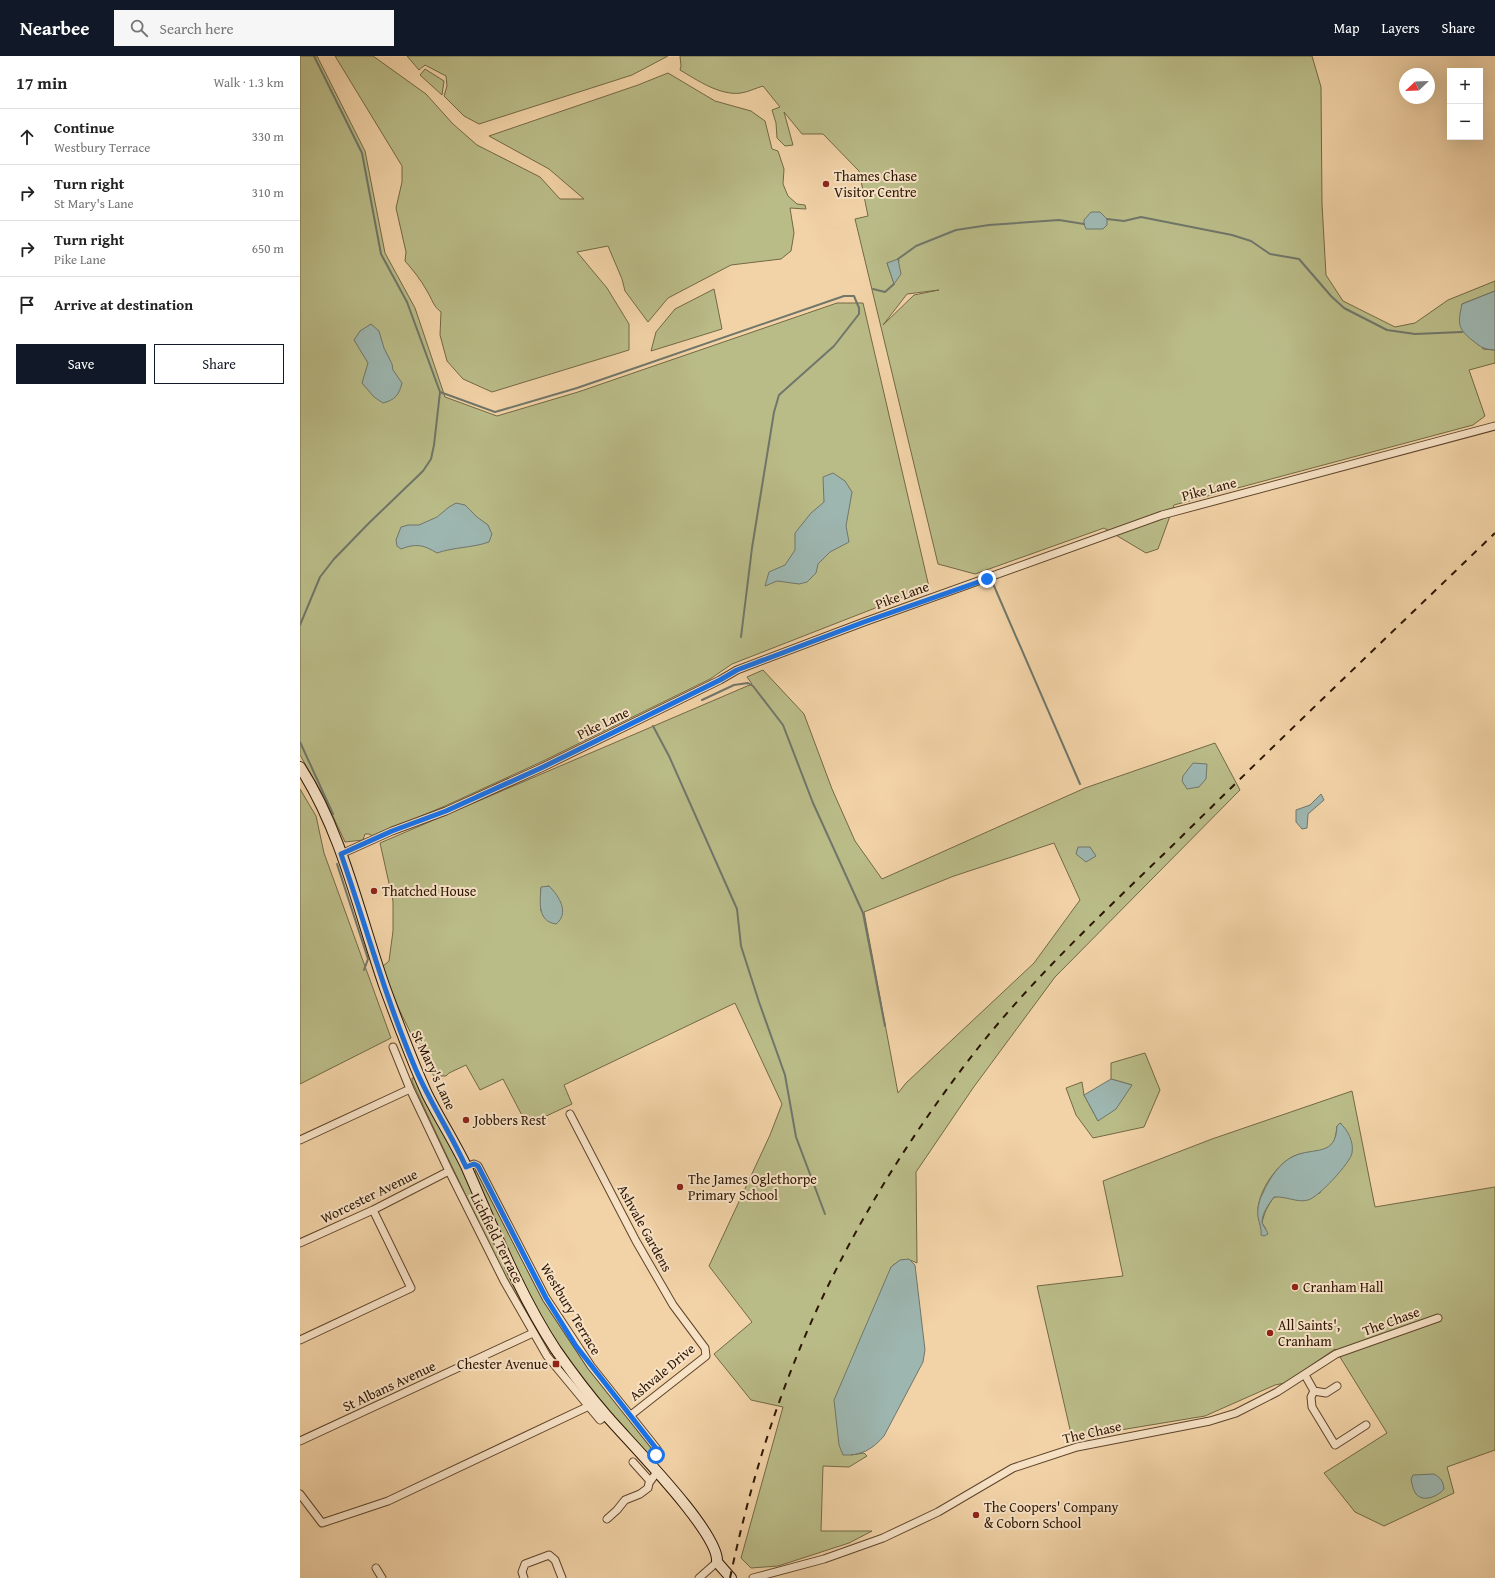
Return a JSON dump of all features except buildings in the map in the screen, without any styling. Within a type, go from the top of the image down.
[{"type":"main road","name":"St Mary's Lane","points":[[300,767],[317,796],[341,854],[384,984],[417,1071],[428,1096],[457,1146],[494,1231],[536,1315],[576,1379],[699,1522],[715,1550],[718,1558],[717,1562],[731,1578]]},
{"type":"street","name":"Pike Lane","points":[[341,854],[392,831],[446,811],[541,768],[720,680],[737,670],[864,622],[1162,515],[1495,426]]},
{"type":"street","name":"Lichfield Terrace","points":[[393,1047],[410,1089],[483,1241],[533,1333],[559,1371],[600,1420],[606,1415]]},
{"type":"street","points":[[405,1077],[417,1071]]},
{"type":"street","points":[[300,1140],[410,1089]]},
{"type":"street","name":"Ashvale Gardens","points":[[570,1114],[636,1241],[673,1305],[705,1348]]},
{"type":"street","name":"Westbury Terrace","points":[[466,1167],[474,1164],[478,1166],[546,1298],[591,1366],[657,1449],[658,1452],[656,1455],[648,1462]]},
{"type":"street","name":"Worcester Avenue","points":[[300,1243],[373,1210],[450,1171]]},
{"type":"street","points":[[300,1340],[411,1288],[373,1210]]},
{"type":"street","name":"The Chase","points":[[753,1578],[824,1559],[883,1538],[938,1512],[1013,1468],[1077,1447],[1210,1421],[1236,1413],[1277,1392],[1336,1354],[1438,1318]]},
{"type":"street","name":"St Albans Avenue","points":[[300,1441],[533,1333]]},
{"type":"street","name":"Ashvale Drive","points":[[631,1415],[706,1356],[705,1348]]},
{"type":"street","points":[[1305,1375],[1314,1391]]},
{"type":"street","points":[[1314,1391],[1326,1393],[1337,1386]]},
{"type":"street","points":[[1314,1391],[1310,1397],[1312,1407],[1335,1445],[1366,1425]]},
{"type":"street","points":[[300,1494],[322,1523],[360,1509],[388,1501],[589,1406]]},
{"type":"street","points":[[634,1462],[650,1481]]},
{"type":"street","points":[[607,1519],[625,1500],[640,1494],[648,1488],[650,1481],[656,1472]]},
{"type":"street","points":[[524,1578],[522,1572],[525,1564],[549,1555],[556,1560],[562,1578]]},
{"type":"street","points":[[699,1578],[717,1562]]},
{"type":"street","points":[[376,1568],[382,1578]]},
{"type":"green space","points":[[300,56],[317,56],[365,151],[385,253],[415,308],[445,397],[497,416],[578,392],[837,303],[863,303],[929,587],[732,664],[710,679],[539,763],[445,806],[373,836],[365,834],[363,840],[345,842],[323,795],[300,755]]},
{"type":"green space","points":[[335,56],[373,56],[426,94],[453,124],[477,145],[540,177],[560,199],[584,199],[549,169],[489,136],[638,85],[668,73],[715,101],[751,111],[765,121],[772,149],[778,151],[784,169],[783,184],[788,196],[797,204],[805,205],[806,209],[790,208],[794,233],[791,251],[781,259],[731,265],[668,298],[648,322],[625,291],[622,279],[608,246],[577,252],[607,288],[629,324],[629,350],[492,392],[463,379],[447,361],[440,335],[441,312],[434,305],[420,279],[405,261],[406,252],[396,208],[402,182],[402,166]]},
{"type":"green space","points":[[407,56],[668,56],[632,75],[479,124],[464,116],[444,96],[447,86],[446,76],[425,65],[419,70]]},
{"type":"green space","points":[[680,56],[1312,56],[1321,87],[1322,204],[1326,275],[1343,301],[1395,327],[1415,323],[1448,300],[1495,281],[1495,291],[1462,304],[1483,349],[1495,350],[1495,363],[1469,370],[1485,416],[1473,425],[1174,505],[1158,549],[1146,553],[1104,528],[975,574],[938,564],[855,219],[868,216],[859,171],[823,134],[802,134],[784,112],[793,145],[785,146],[777,138],[776,123],[772,110],[780,107],[763,86],[741,93],[725,92],[717,90],[680,70]],"holes":[[[899,260],[894,283],[887,263]],[[939,290],[914,295],[883,325],[907,294]]]},
{"type":"green space","points":[[425,69],[444,81],[442,95],[420,75]]},
{"type":"green space","points":[[714,289],[722,329],[651,351],[656,332],[675,309]]},
{"type":"green space","points":[[763,670],[804,714],[832,789],[855,841],[882,879],[1085,788],[1215,743],[1240,790],[1055,977],[973,1088],[916,1172],[917,1263],[909,1260],[903,1260],[891,1267],[851,1455],[864,1453],[867,1456],[849,1467],[823,1466],[821,1531],[872,1531],[849,1543],[778,1566],[751,1568],[741,1558],[783,1407],[751,1400],[714,1354],[752,1322],[709,1266],[770,1135],[782,1104],[735,1003],[564,1085],[572,1104],[527,1125],[503,1079],[480,1090],[466,1065],[446,1076],[434,1076],[427,1066],[393,997],[382,967],[389,961],[393,931],[393,901],[380,843],[752,684],[747,677]],"holes":[[[1054,843],[1080,900],[1034,963],[906,1083],[898,1093],[864,912],[954,876]],[[549,886],[541,911],[541,888]]]},
{"type":"green space","points":[[300,789],[316,816],[324,853],[391,1038],[300,1084]]},
{"type":"green space","points":[[1145,1053],[1160,1090],[1144,1127],[1093,1138],[1076,1115],[1066,1088],[1082,1082],[1084,1095],[1098,1121],[1132,1085],[1111,1079],[1111,1063]]},
{"type":"green space","points":[[412,1078],[415,1078],[463,1167],[552,1353],[550,1354],[541,1340],[507,1279],[412,1081]]},
{"type":"green space","points":[[1352,1091],[1375,1207],[1495,1187],[1495,1450],[1447,1467],[1454,1493],[1384,1526],[1355,1512],[1324,1473],[1387,1433],[1335,1349],[1285,1383],[1275,1385],[1205,1416],[1072,1438],[1037,1286],[1123,1276],[1103,1181],[1212,1139]],"holes":[[[1341,1123],[1320,1193],[1297,1200],[1283,1196],[1274,1197],[1264,1216],[1262,1223],[1266,1229],[1262,1232],[1258,1208],[1259,1201],[1270,1178],[1281,1165],[1294,1156],[1326,1149],[1330,1146],[1335,1139],[1337,1126]]]},
{"type":"green space","points":[[479,1171],[545,1301],[653,1446],[653,1451],[649,1456],[604,1408],[554,1340],[530,1299],[473,1174],[474,1172]]},
{"type":"water","points":[[1091,212],[1100,212],[1107,219],[1107,225],[1103,229],[1086,229],[1084,220]]},
{"type":"water","points":[[898,259],[901,274],[894,284],[887,263]]},
{"type":"water","points":[[1495,291],[1495,350],[1483,348],[1478,345],[1467,336],[1461,328],[1459,321],[1462,304]]},
{"type":"water","points":[[371,324],[379,331],[393,370],[402,383],[396,396],[383,403],[374,397],[362,383],[368,363],[354,340],[360,331]]},
{"type":"water","points":[[833,473],[845,481],[852,492],[846,526],[849,542],[830,552],[818,564],[816,573],[807,582],[799,584],[777,581],[765,586],[769,572],[785,565],[795,550],[795,533],[811,513],[824,502],[823,477]]},
{"type":"water","points":[[456,503],[465,505],[488,525],[492,534],[489,542],[437,553],[420,546],[411,546],[401,549],[397,546],[396,540],[401,527],[408,525],[419,525],[437,517]]},
{"type":"water","points":[[1193,763],[1207,764],[1206,779],[1199,787],[1187,789],[1182,781],[1183,776]]},
{"type":"water","points":[[1321,794],[1324,800],[1308,814],[1307,828],[1302,829],[1296,822],[1296,810],[1310,805]]},
{"type":"water","points":[[1078,847],[1090,847],[1096,856],[1086,862],[1076,854]]},
{"type":"water","points":[[549,886],[562,905],[563,910],[560,920],[556,924],[546,919],[540,905],[541,887]]},
{"type":"water","points":[[1111,1079],[1132,1085],[1116,1109],[1098,1121],[1084,1095]]},
{"type":"water","points":[[1340,1123],[1346,1129],[1352,1145],[1352,1153],[1346,1164],[1326,1187],[1313,1198],[1300,1201],[1283,1197],[1274,1197],[1266,1209],[1262,1219],[1262,1223],[1268,1234],[1264,1236],[1261,1235],[1258,1211],[1268,1182],[1284,1162],[1294,1156],[1328,1147],[1336,1136],[1337,1126]]},
{"type":"water","points":[[909,1259],[915,1265],[925,1350],[923,1362],[884,1436],[866,1451],[843,1455],[839,1445],[834,1400],[891,1267],[900,1260]]},
{"type":"water","points":[[1434,1474],[1441,1480],[1444,1489],[1431,1498],[1419,1497],[1414,1491],[1411,1479],[1413,1475]]},
{"type":"waterway","points":[[300,625],[320,577],[334,559],[423,471],[431,459],[440,392],[407,302],[381,254],[362,153],[314,56]]},
{"type":"waterway","points":[[1107,219],[1124,221],[1141,217],[1232,235],[1251,241],[1270,254],[1299,259],[1331,296],[1344,308],[1387,330],[1415,334],[1462,332]]},
{"type":"waterway","points":[[898,259],[916,246],[956,230],[989,225],[1059,220],[1084,224]]},
{"type":"waterway","points":[[873,289],[885,292],[894,284]]},
{"type":"waterway","points":[[440,392],[495,412],[577,388],[844,296],[854,296],[859,308],[859,314],[834,346],[779,395],[774,412],[752,548],[741,637]]},
{"type":"waterway","points":[[991,579],[1080,784]]},
{"type":"waterway","points":[[702,700],[734,685],[748,683],[753,686],[783,725],[813,803],[863,913],[885,1026]]},
{"type":"waterway","points":[[653,726],[669,756],[737,909],[741,946],[785,1075],[796,1137],[825,1214]]},
{"type":"waterway","points":[[300,742],[333,814]]},
{"type":"waterway","points":[[337,864],[368,959],[364,970]]},
{"type":"railway","points":[[730,1578],[742,1525],[764,1446],[782,1394],[810,1325],[829,1283],[873,1201],[923,1123],[950,1085],[1000,1021],[1071,944],[1292,728],[1495,533]]},
{"type":"place","name":"Thames Chase Visitor Centre","points":[[826,184]]},
{"type":"place","name":"Thatched House","points":[[374,891]]},
{"type":"place","name":"Jobbers Rest","points":[[466,1120]]},
{"type":"place","name":"The James Oglethorpe Primary School","points":[[680,1187]]},
{"type":"place","name":"Cranham Hall","points":[[1295,1287]]},
{"type":"place","name":"All Saints', Cranham","points":[[1270,1333]]},
{"type":"place","name":"Chester Avenue","points":[[556,1364]]},
{"type":"place","name":"The Coopers' Company & Coborn School","points":[[976,1515]]},
{"type":"route","points":[[656,1455],[658,1452],[657,1449],[576,1346],[546,1298],[478,1166],[474,1164],[466,1167],[457,1146],[428,1096],[406,1045],[384,984],[341,854],[392,831],[446,811],[541,768],[720,680],[737,670],[864,622],[987,579]]}]
